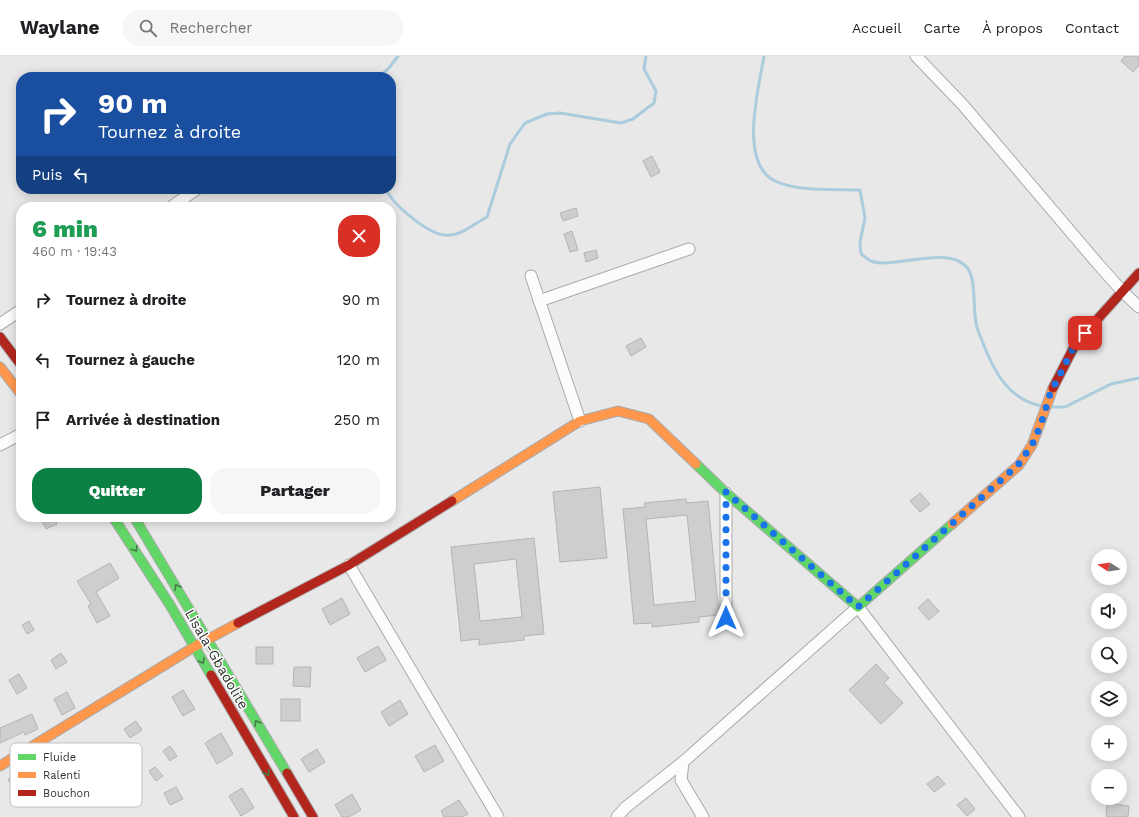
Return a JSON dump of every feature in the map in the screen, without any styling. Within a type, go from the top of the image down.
[{"type":"street","points":[[916,56],[963,105],[1123,292],[1139,307]]},
{"type":"street","points":[[178,202],[190,194]]},
{"type":"street","points":[[539,301],[689,249]]},
{"type":"street","points":[[617,817],[626,807],[683,762],[1018,465],[1032,445],[1041,424],[1050,394],[1076,343],[1139,273]]},
{"type":"street","points":[[531,276],[580,421]]},
{"type":"street","points":[[0,324],[16,313]]},
{"type":"street","points":[[0,337],[16,358]]},
{"type":"street","points":[[16,362],[1,368],[16,388]]},
{"type":"street","points":[[37,743],[208,639],[349,565],[580,421],[618,411],[649,419],[726,492],[858,607],[1019,817]]},
{"type":"street","points":[[0,445],[16,437]]},
{"type":"street","points":[[726,492],[726,618]]},
{"type":"street","name":"Lisala-Gbadolite","points":[[116,522],[170,605],[294,817]]},
{"type":"street","name":"Lisala-Gbadolite","points":[[137,522],[313,817]]},
{"type":"street","points":[[349,565],[498,817]]},
{"type":"street","points":[[0,766],[10,760]]},
{"type":"street","points":[[683,762],[681,780],[703,817]]},
{"type":"building","points":[[1125,56],[1139,56],[1139,65],[1133,72],[1121,61]]},
{"type":"building","points":[[652,156],[660,172],[651,177],[643,161]]},
{"type":"building","points":[[576,208],[578,216],[563,221],[560,213]]},
{"type":"building","points":[[572,231],[578,250],[570,252],[564,234]]},
{"type":"building","points":[[596,250],[598,258],[586,262],[584,253]]},
{"type":"building","points":[[641,338],[646,347],[631,356],[626,346]]},
{"type":"building","points":[[600,487],[607,558],[560,562],[553,492]]},
{"type":"building","points":[[920,493],[930,504],[920,512],[910,501]]},
{"type":"building","points":[[686,499],[687,503],[708,501],[719,615],[699,617],[699,622],[652,627],[652,623],[634,624],[623,509],[645,507],[644,503]],"holes":[[[687,515],[696,601],[654,605],[646,519]]]},
{"type":"building","points":[[42,522],[56,522],[57,524],[46,529]]},
{"type":"building","points":[[534,538],[544,634],[524,636],[524,640],[479,645],[479,639],[461,641],[451,547]],"holes":[[[516,559],[522,617],[480,621],[474,564]]]},
{"type":"building","points":[[110,563],[119,578],[96,592],[110,616],[97,623],[88,606],[91,604],[77,581]]},
{"type":"building","points":[[342,598],[350,614],[330,625],[322,609]]},
{"type":"building","points":[[928,599],[939,611],[929,620],[918,608]]},
{"type":"building","points":[[29,621],[34,630],[27,634],[22,625]]},
{"type":"building","points":[[378,646],[386,660],[365,672],[357,658]]},
{"type":"building","points":[[256,647],[273,647],[273,664],[256,664]]},
{"type":"building","points":[[61,653],[67,662],[56,669],[51,660]]},
{"type":"building","points":[[876,664],[889,678],[884,683],[903,703],[881,724],[849,690]]},
{"type":"building","points":[[294,667],[311,667],[310,687],[293,686]]},
{"type":"building","points":[[19,674],[27,688],[17,694],[9,680]]},
{"type":"building","points":[[183,690],[195,709],[183,716],[172,697]]},
{"type":"building","points":[[67,692],[75,708],[62,715],[54,699]]},
{"type":"building","points":[[281,699],[300,699],[300,721],[281,721]]},
{"type":"building","points":[[400,700],[408,714],[389,726],[381,712]]},
{"type":"building","points":[[32,714],[38,729],[25,735],[24,732],[0,743],[0,728]]},
{"type":"building","points":[[136,721],[142,730],[130,738],[124,729]]},
{"type":"building","points":[[221,733],[233,754],[217,764],[205,743]]},
{"type":"building","points":[[435,745],[444,761],[424,772],[415,756]]},
{"type":"building","points":[[170,746],[177,756],[170,761],[163,751]]},
{"type":"building","points":[[317,749],[325,762],[309,772],[301,759]]},
{"type":"building","points":[[155,767],[163,776],[156,781],[149,771]]},
{"type":"building","points":[[938,776],[945,784],[934,792],[927,784]]},
{"type":"building","points":[[176,787],[183,799],[170,805],[164,793]]},
{"type":"building","points":[[242,788],[254,808],[241,816],[229,796]]},
{"type":"building","points":[[352,794],[361,810],[349,817],[342,817],[335,805]]},
{"type":"building","points":[[966,798],[975,809],[967,816],[957,805]]},
{"type":"building","points":[[459,800],[468,814],[462,817],[444,817],[441,811]]},
{"type":"building","points":[[1107,805],[1129,806],[1128,817],[1106,817]]},
{"type":"waterway","points":[[385,72],[398,56]]},
{"type":"waterway","points":[[396,203],[412,218],[430,230],[445,235],[462,232],[487,217],[510,144],[525,123],[547,114],[560,113],[621,123],[633,119],[654,103],[656,91],[644,69],[646,56]]},
{"type":"waterway","points":[[764,56],[758,86],[754,123],[754,142],[757,158],[764,172],[775,181],[794,187],[860,190],[865,218],[860,242],[861,254],[870,260],[881,263],[935,257],[948,258],[960,262],[971,274],[975,317],[978,331],[992,364],[1004,383],[1020,398],[1030,403],[1042,406]]},
{"type":"waterway","points":[[389,194],[395,202]]},
{"type":"waterway","points":[[1051,407],[1065,407],[1111,384],[1139,378]]},
{"type":"traffic: fast","points":[[696,464],[726,493],[858,607],[952,524]]},
{"type":"traffic: fast","points":[[116,522],[170,605],[211,675]]},
{"type":"traffic: fast","points":[[137,522],[287,773]]},
{"type":"traffic: slow","points":[[0,367],[16,388]]},
{"type":"traffic: slow","points":[[952,524],[1019,465],[1032,445],[1053,388]]},
{"type":"traffic: slow","points":[[452,501],[580,421],[618,411],[649,419],[696,464]]},
{"type":"traffic: slow","points":[[37,743],[194,647],[238,623]]},
{"type":"traffic: slow","points":[[0,766],[10,760]]},
{"type":"traffic: jam","points":[[1053,388],[1076,343],[1139,273]]},
{"type":"traffic: jam","points":[[0,337],[16,358]]},
{"type":"traffic: jam","points":[[238,623],[349,565],[452,501]]},
{"type":"traffic: jam","points":[[211,675],[294,817]]},
{"type":"traffic: jam","points":[[287,773],[313,817]]},
{"type":"route","points":[[726,618],[726,492],[858,607],[1018,465],[1032,445],[1041,424],[1050,394],[1076,343],[1085,333]]}]
